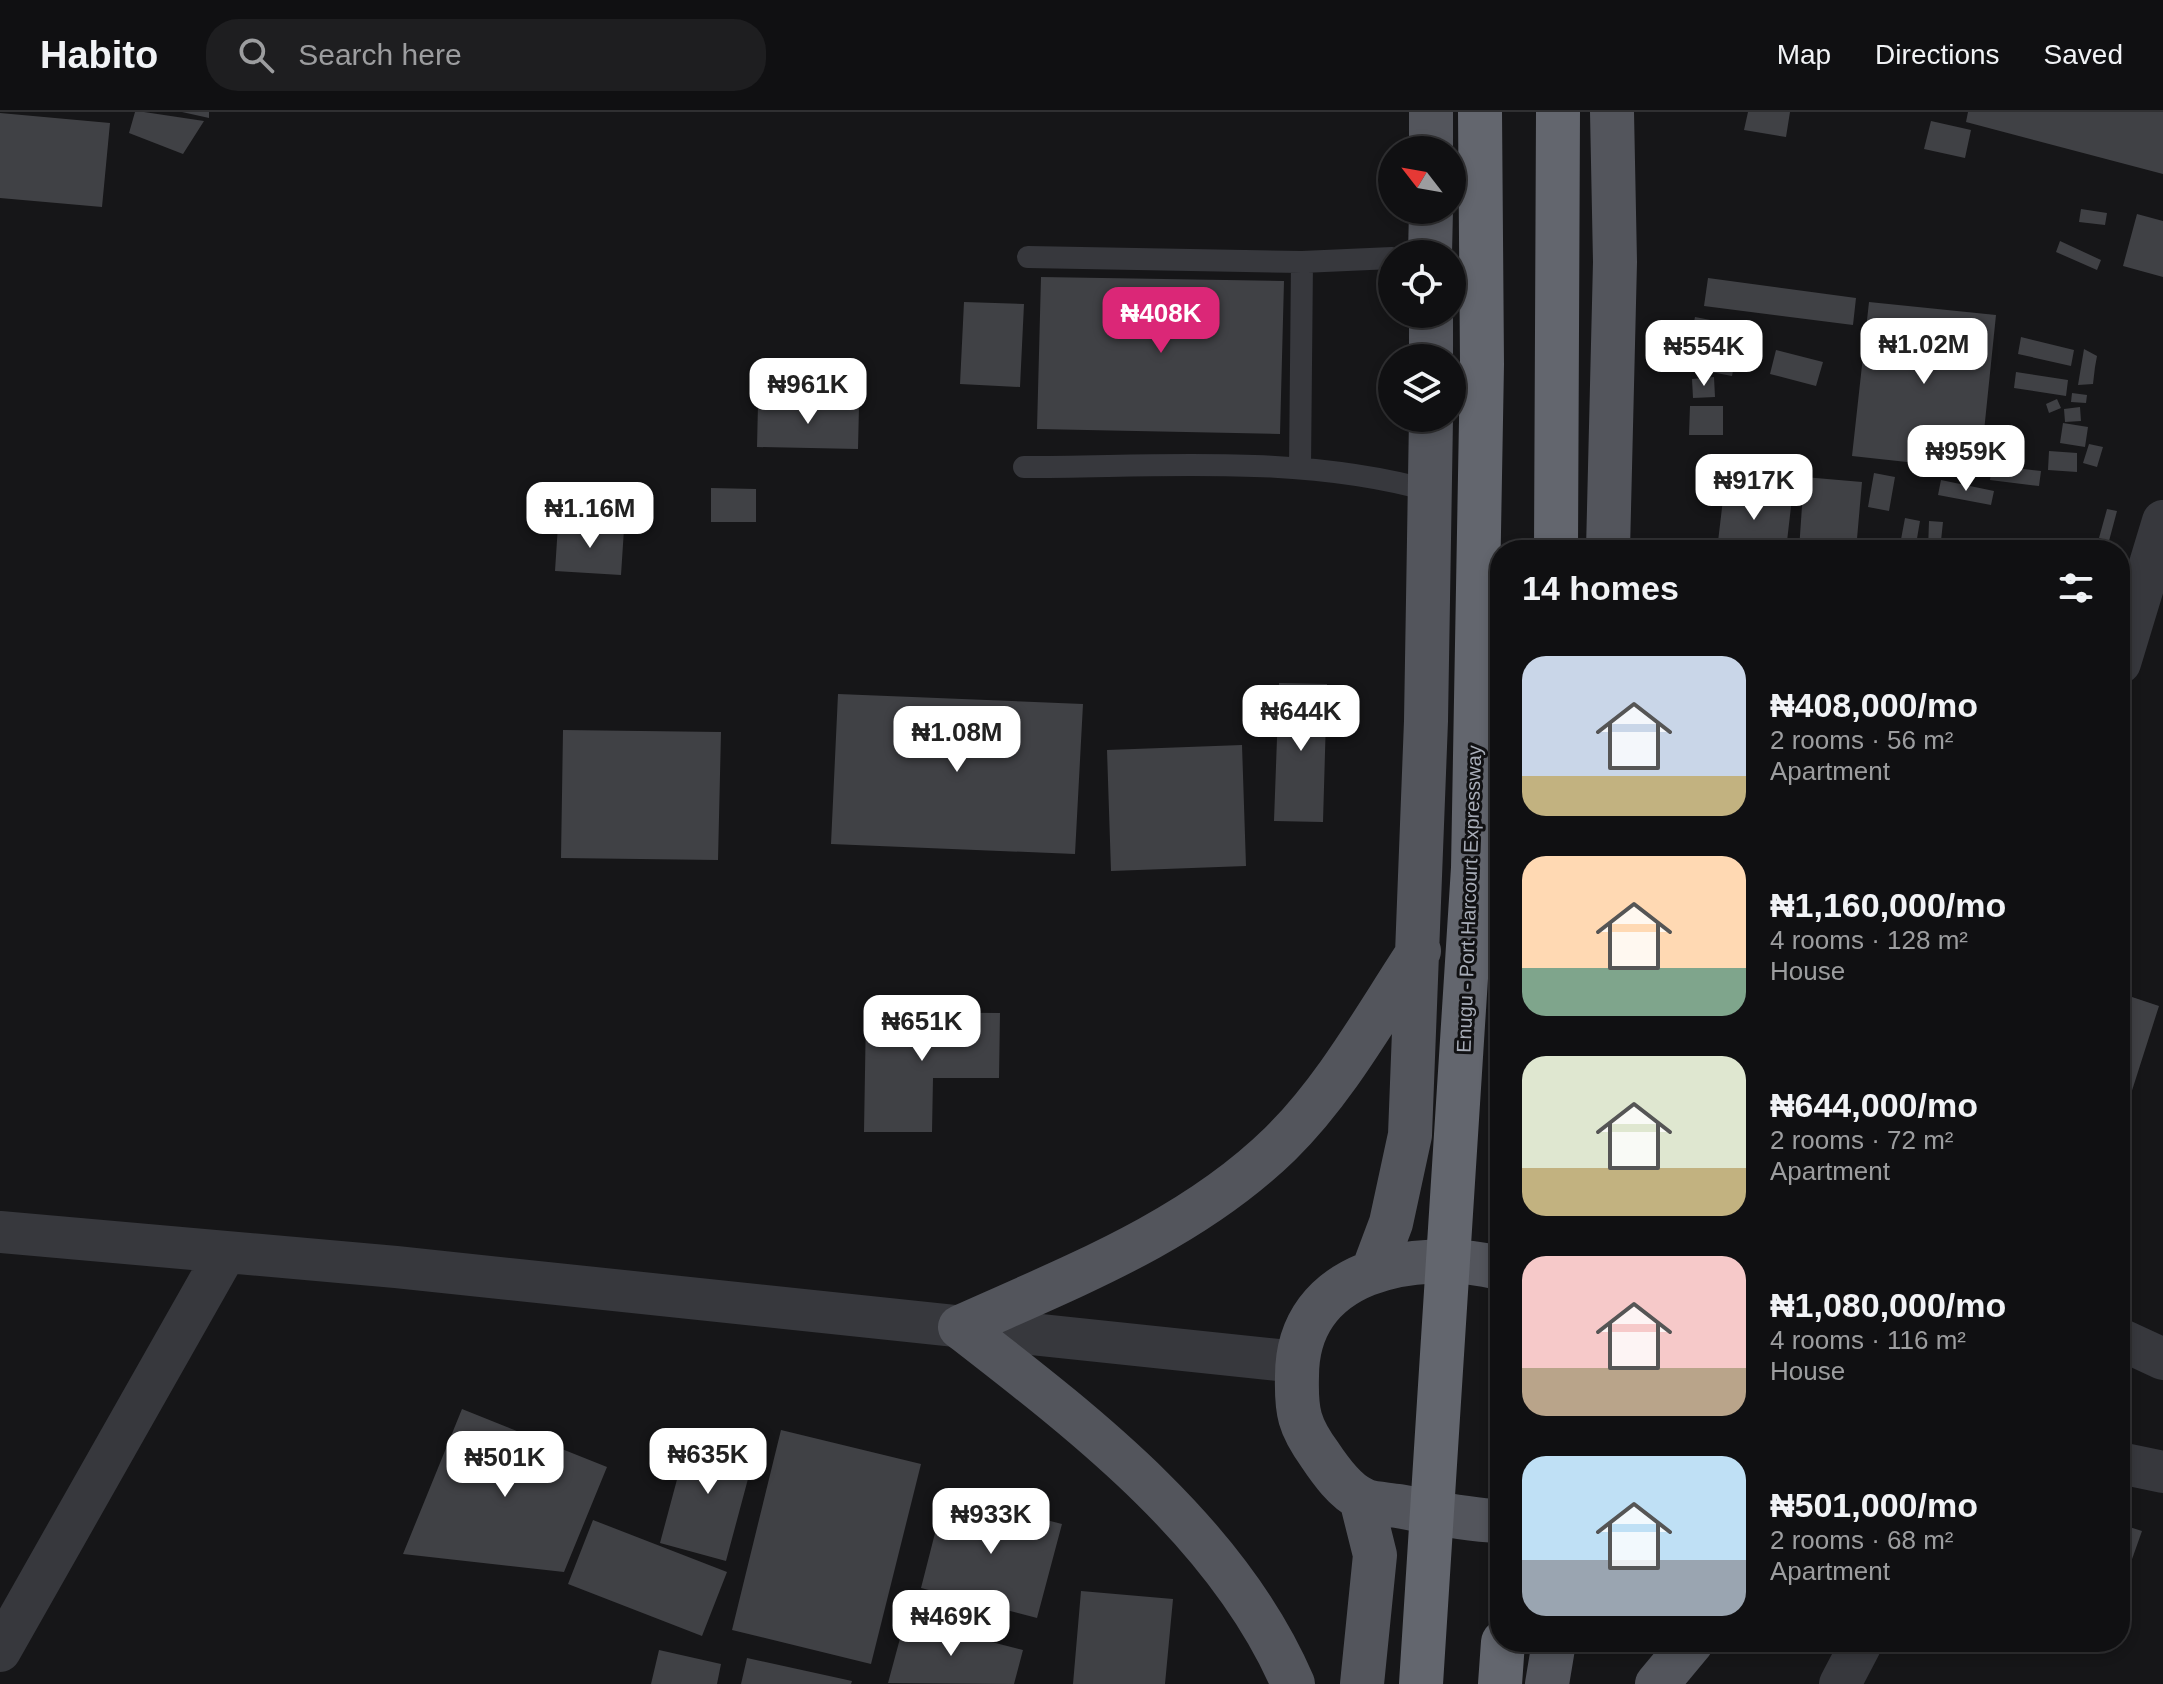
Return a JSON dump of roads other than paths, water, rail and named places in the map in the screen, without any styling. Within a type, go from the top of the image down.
[{"type":"highway","name":"Enugu - Port Harcourt Expressway","points":[[1421,1684],[1473,868],[1482,364],[1480,112]]},
{"type":"highway","points":[[1556,540],[1558,112]]},
{"type":"highway","points":[[1500,1684],[1502,1652]]},
{"type":"main road","points":[[1431,112],[1431,136]]},
{"type":"main road","points":[[1608,540],[1615,262],[1612,112]]},
{"type":"main road","points":[[1373,1271],[1391,1223],[1410,1135],[1419,951],[1431,432]]},
{"type":"main road","points":[[1293,1684],[1273,1638],[1193,1533],[1111,1448],[960,1327],[1099,1265],[1196,1212],[1280,1144],[1342,1068],[1419,951]]},
{"type":"main road","points":[[1490,1266],[1458,1261],[1417,1263],[1373,1271],[1338,1288],[1307,1323],[1297,1362],[1297,1404],[1301,1429],[1332,1473],[1361,1499],[1490,1521]]},
{"type":"main road","points":[[1361,1499],[1375,1555],[1362,1684]]},
{"type":"main road","points":[[1547,1684],[1552,1652]]},
{"type":"main road","points":[[1657,1684],[1681,1652]]},
{"type":"street","points":[[2130,630],[2163,521]]},
{"type":"street","points":[[0,1232],[226,1252],[1297,1362]]},
{"type":"street","points":[[0,1651],[226,1252]]},
{"type":"street","points":[[2130,1344],[2163,1359]]},
{"type":"street","points":[[2130,1465],[2163,1472]]},
{"type":"street","points":[[1840,1684],[1857,1652]]},
{"type":"lane","points":[[1028,257],[1302,262],[1378,251]]},
{"type":"lane","points":[[1300,467],[1302,262]]},
{"type":"lane","points":[[1024,467],[1300,467],[1354,472],[1431,491]]}]
